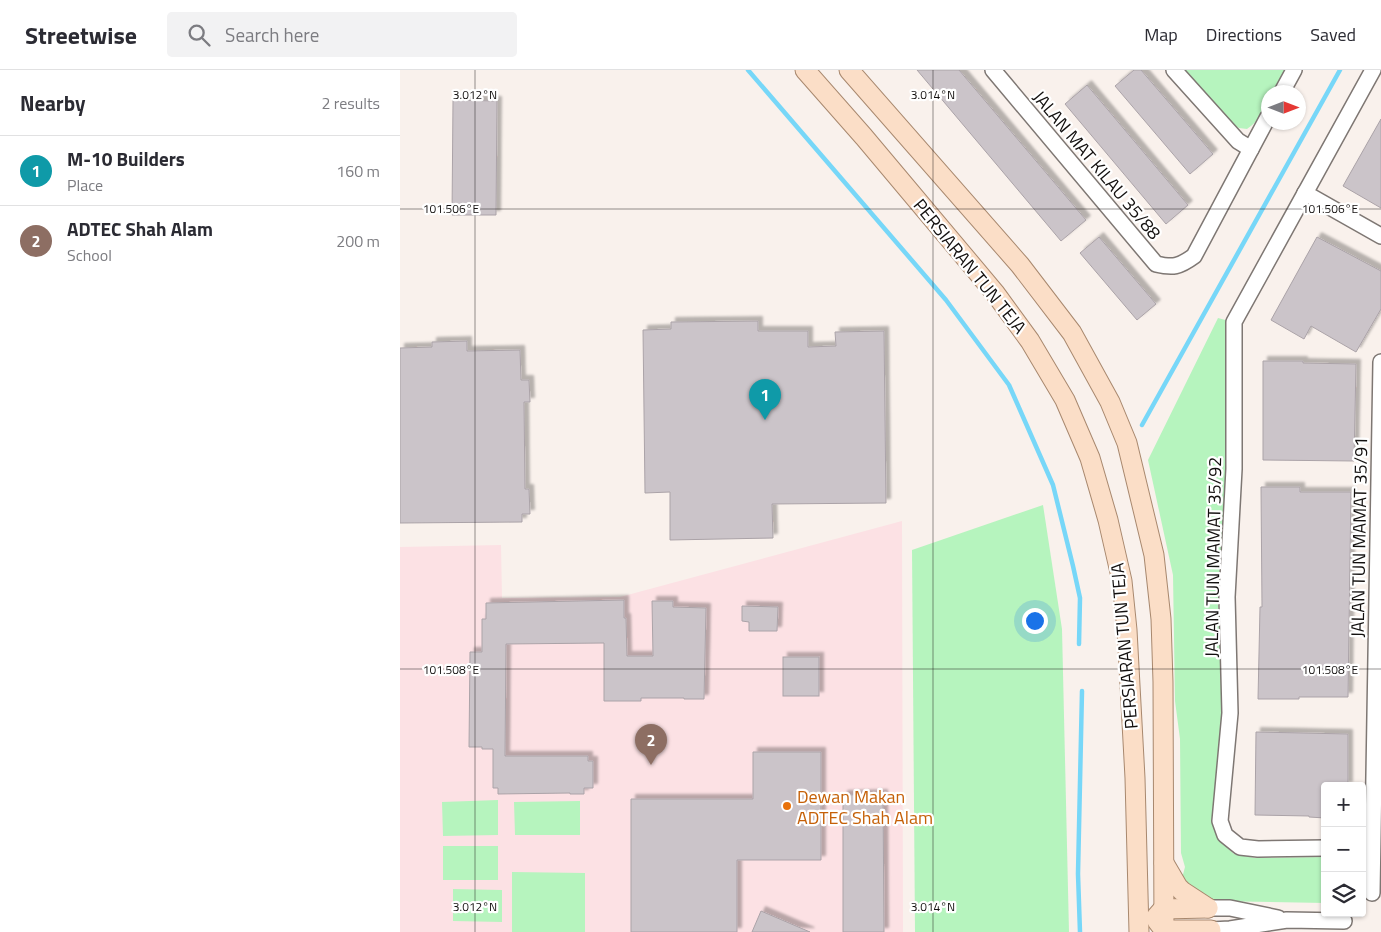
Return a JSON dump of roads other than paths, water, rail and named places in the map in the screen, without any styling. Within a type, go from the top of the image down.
[{"type":"main road","name":"PERSIARAN TUN TEJA","points":[[805,70],[864,137],[982,278],[1024,333],[1065,400],[1090,458],[1108,520],[1122,581],[1127,630],[1135,778],[1154,924]]},
{"type":"main road","name":"PERSIARAN TUN TEJA","points":[[849,70],[1020,265],[1072,333],[1110,402],[1127,444],[1154,555],[1161,619],[1163,862],[1154,924]]},
{"type":"main road","points":[[1163,862],[1182,891],[1208,908]]},
{"type":"main road","points":[[1154,924],[1208,908]]},
{"type":"main road","points":[[1154,924],[1208,931]]},
{"type":"street","points":[[1174,70],[1238,141],[1251,149],[1261,130]]},
{"type":"street","points":[[1286,85],[1294,70]]},
{"type":"street","name":"JALAN TUN MAMAT 35/92","points":[[1321,848],[1258,849],[1240,847],[1225,835],[1220,821],[1230,713],[1227,597],[1234,470],[1234,322],[1373,70]]},
{"type":"street","name":"JALAN MAT KILAU 35/88","points":[[1001,73],[1156,264],[1169,267],[1181,265],[1194,256],[1251,149]]},
{"type":"street","points":[[1305,193],[1381,236]]},
{"type":"street","name":"JALAN TUN MAMAT 35/91","points":[[1372,894],[1367,847],[1378,716],[1381,362]]},
{"type":"street","points":[[1208,908],[1230,908],[1287,920],[1345,922]]},
{"type":"street","points":[[1208,931],[1287,920]]},
{"type":"waterway","points":[[748,70],[946,300],[1009,385],[1053,485],[1080,598],[1079,644]]},
{"type":"waterway","points":[[1142,425],[1340,70]]},
{"type":"waterway","points":[[1080,932],[1078,874],[1082,691]]},
{"type":"place","name":"M-10 Builders","points":[[765,420]]},
{"type":"place","name":"ADTEC Shah Alam","points":[[651,765]]},
{"type":"place","name":"Dewan Makan ADTEC Shah Alam","points":[[787,806]]}]
